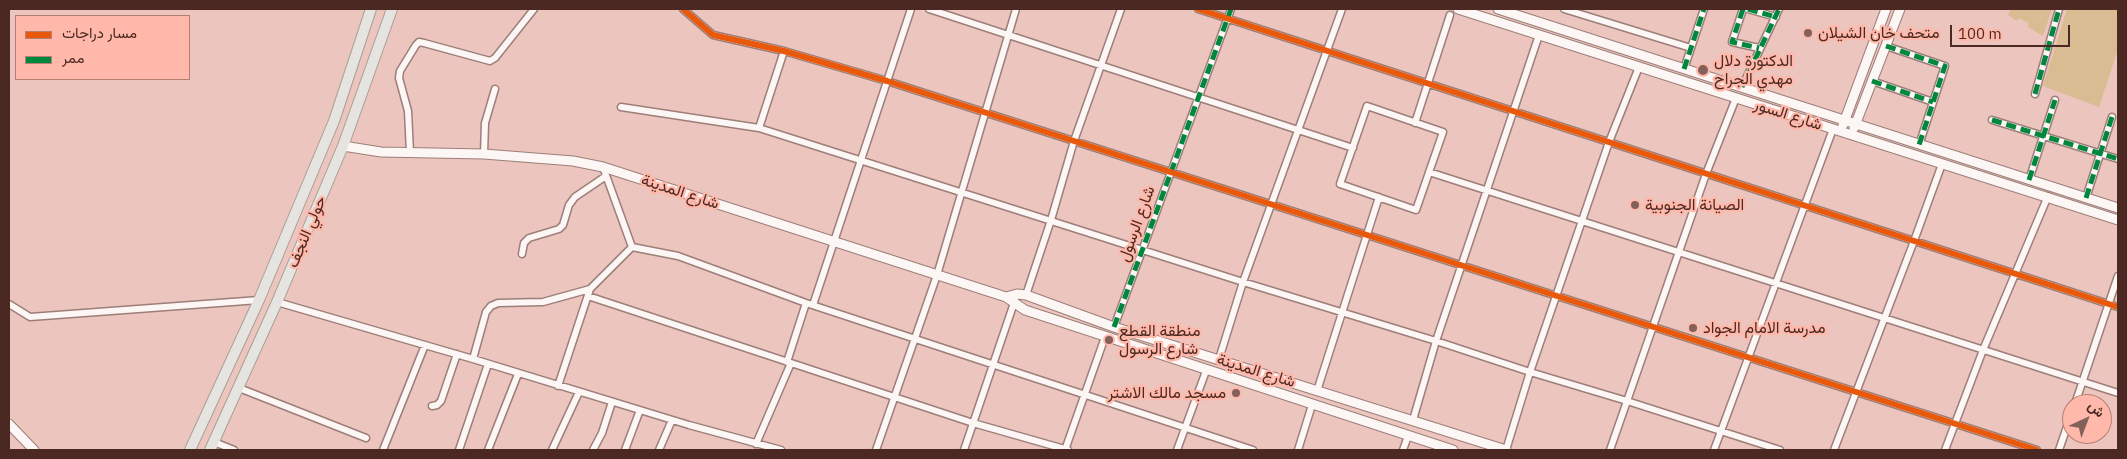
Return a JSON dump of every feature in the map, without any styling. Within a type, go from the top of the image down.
[{"type":"main road","points":[[190,450],[259,300],[334,121],[371,9]]},
{"type":"main road","name":"حولي النجف","points":[[212,446],[285,285],[343,146],[392,9]]},
{"type":"main road","name":"شارع السور","points":[[1498,9],[2118,208]]},
{"type":"main road","points":[[1837,131],[1845,120],[1886,9]]},
{"type":"main road","points":[[1852,136],[1900,9]]},
{"type":"main road","name":"شارع السور","points":[[1454,12],[1539,35],[1852,136],[2048,196],[2118,220]]},
{"type":"main road","points":[[1897,150],[1900,139]]},
{"type":"main road","name":"شارع المدينة","points":[[343,146],[381,152],[484,154],[573,162],[834,241],[1006,297],[1019,298],[1506,450]]},
{"type":"main road","points":[[268,278],[274,286],[285,285]]},
{"type":"main road","points":[[259,300],[267,296],[274,299],[277,303]]},
{"type":"main road","name":"شارع المدينة","points":[[1019,298],[1025,310],[1206,371],[1453,450]]},
{"type":"main road","points":[[9,424],[34,450]]},
{"type":"street","points":[[410,153],[408,111],[398,78],[400,71],[416,45],[419,42],[424,43],[490,61],[495,58],[534,9]]},
{"type":"street","points":[[683,9],[713,35],[784,51],[887,81],[2036,450]]},
{"type":"street","points":[[756,444],[789,363],[809,304],[834,241],[911,9]]},
{"type":"street","points":[[929,9],[1353,148]]},
{"type":"street","points":[[876,450],[937,275],[1016,9]]},
{"type":"street","points":[[964,450],[993,365],[1052,220],[1074,141],[1121,9]]},
{"type":"street","points":[[1198,9],[2118,307]]},
{"type":"street","name":"شارع الرسول","points":[[1114,328],[1170,172],[1232,9]]},
{"type":"street","points":[[1219,360],[1243,282],[1342,9]]},
{"type":"street","points":[[1564,9],[1691,48]]},
{"type":"street","points":[[1684,68],[1704,9]]},
{"type":"street","points":[[1742,9],[1732,42],[1759,48]]},
{"type":"street","points":[[1748,9],[1776,18]]},
{"type":"street","points":[[1742,87],[1779,9]]},
{"type":"street","points":[[2035,94],[2059,9]]},
{"type":"street","points":[[1415,123],[1454,12]]},
{"type":"street","points":[[1413,420],[1460,265],[1488,190],[1539,35]]},
{"type":"street","points":[[1886,46],[1945,66],[1919,145]]},
{"type":"street","points":[[759,128],[784,51]]},
{"type":"street","points":[[1506,450],[1530,372],[1609,142],[1639,67]]},
{"type":"street","points":[[1872,81],[1933,102]]},
{"type":"street","points":[[484,154],[486,124],[495,90]]},
{"type":"street","points":[[1610,450],[1706,174],[1736,98]]},
{"type":"street","points":[[2029,180],[2055,100]]},
{"type":"street","points":[[1367,106],[1415,123],[1443,132],[1416,210],[1340,184],[1367,106]]},
{"type":"street","points":[[621,107],[759,128],[1530,372],[1627,400],[1780,450]]},
{"type":"street","points":[[2086,198],[2112,117]]},
{"type":"street","points":[[1992,120],[2118,159]]},
{"type":"street","points":[[1714,450],[1805,206],[1837,131]]},
{"type":"street","points":[[1834,450],[1942,164]]},
{"type":"street","points":[[522,254],[524,244],[529,238],[563,226],[569,205],[575,197],[604,172],[632,247]]},
{"type":"street","points":[[1429,172],[2118,393]]},
{"type":"street","points":[[1945,450],[2014,273],[2048,196]]},
{"type":"street","points":[[1317,391],[1379,197]]},
{"type":"street","points":[[558,386],[589,293],[632,247]]},
{"type":"street","points":[[632,247],[678,256],[809,304],[1253,450]]},
{"type":"street","points":[[2078,394],[2118,276]]},
{"type":"street","points":[[473,359],[486,312],[491,306],[498,303],[543,302],[589,293],[894,398],[1066,450],[1105,337]]},
{"type":"street","points":[[9,304],[30,317],[259,300]]},
{"type":"street","points":[[277,303],[425,344],[518,374],[770,449],[781,450]]},
{"type":"street","points":[[383,450],[425,344]]},
{"type":"street","points":[[432,406],[437,405],[441,401],[457,354]]},
{"type":"street","points":[[459,450],[488,364]]},
{"type":"street","points":[[1177,450],[1206,371]]},
{"type":"street","points":[[488,450],[518,374]]},
{"type":"street","points":[[238,388],[366,438]]},
{"type":"street","points":[[552,450],[578,392]]},
{"type":"street","points":[[593,450],[602,433],[612,402]]},
{"type":"street","points":[[1298,450],[1312,405]]},
{"type":"street","points":[[625,450],[640,410]]},
{"type":"street","points":[[659,450],[672,420]]},
{"type":"street","points":[[1403,450],[1408,436]]},
{"type":"street","points":[[212,446],[234,450]]},
{"type":"shaded area","points":[[2011,9],[2052,9],[2043,36],[2028,27],[2029,23],[2018,18],[2017,21],[2008,15]]},
{"type":"shaded area","points":[[2067,9],[2118,9],[2118,49],[2099,107],[2043,86]]},
{"type":"marked path","points":[[1114,327],[1231,9]]},
{"type":"marked path","points":[[1684,69],[1704,9]]},
{"type":"marked path","points":[[1743,9],[1732,42],[1759,48]]},
{"type":"marked path","points":[[1748,9],[1776,17]]},
{"type":"marked path","points":[[1742,87],[1779,9]]},
{"type":"marked path","points":[[2035,94],[2059,9]]},
{"type":"marked path","points":[[1886,46],[1945,66],[1919,145]]},
{"type":"marked path","points":[[1872,81],[1933,102]]},
{"type":"marked path","points":[[2029,180],[2055,100]]},
{"type":"marked path","points":[[2086,198],[2112,117]]},
{"type":"marked path","points":[[1992,120],[2118,159]]},
{"type":"cycle path","points":[[683,9],[713,35],[784,51],[887,81],[2037,450]]},
{"type":"cycle path","points":[[1198,9],[2118,307]]},
{"type":"place","name":"متحف خان الشيلان","points":[[1808,33]]},
{"type":"place","name":"الدكتورة دلال مهدي الجراح","points":[[1703,70]]},
{"type":"place","name":"الصيانة الجنوبية","points":[[1635,205]]},
{"type":"place","name":"مدرسة الامام الجواد","points":[[1693,328]]},
{"type":"place","name":"منطقة القطع شارع الرسول","points":[[1109,340]]},
{"type":"place","name":"مسجد مالك الاشتر","points":[[1236,393]]}]
